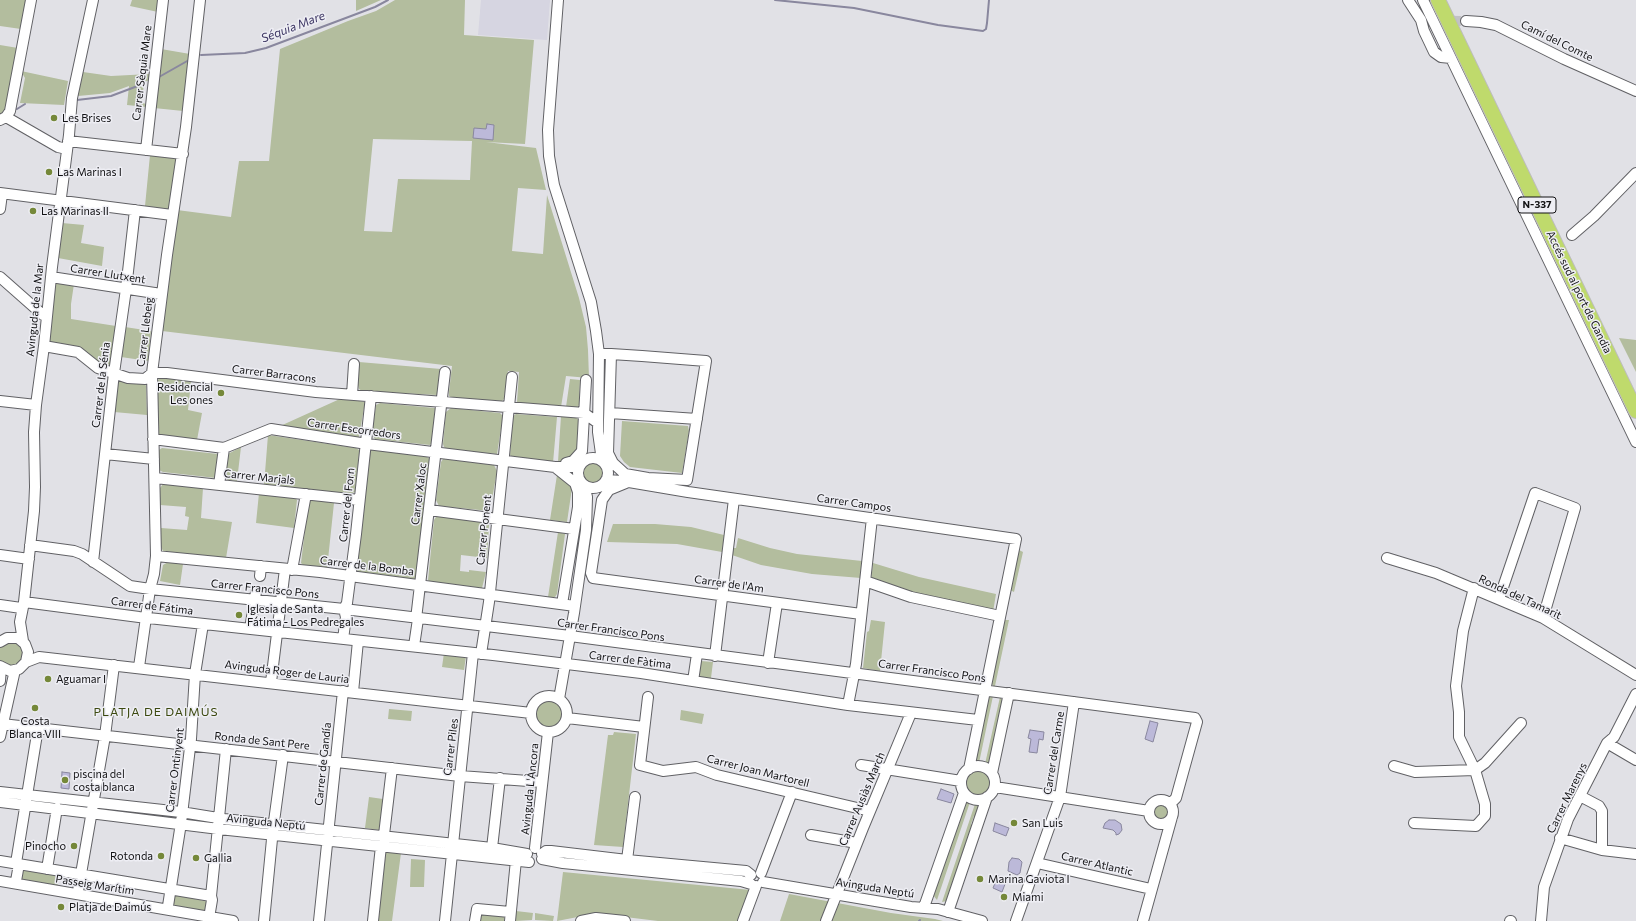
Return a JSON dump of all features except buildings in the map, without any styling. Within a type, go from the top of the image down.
[{"type":"highway","name":"Accés sud al port de Gandia","points":[[1438,0],[1636,411]]},
{"type":"street","points":[[31,0],[10,111],[3,118],[58,147],[68,145],[182,154]]},
{"type":"street","name":"Avinguda de la Mar","points":[[26,662],[28,657],[20,624],[36,487],[34,432],[36,405],[68,145],[73,92],[93,0]]},
{"type":"street","name":"Carrer Sèquia Mare","points":[[146,150],[163,0]]},
{"type":"street","name":"Carrer Llebeig","points":[[139,667],[156,556],[152,373],[161,294],[182,154],[200,0]]},
{"type":"street","points":[[558,0],[548,130],[549,156],[554,185],[590,302],[596,331],[599,354],[598,428],[602,461]]},
{"type":"street","points":[[1408,0],[1421,20],[1424,31],[1434,52],[1441,57],[1451,58]]},
{"type":"street","points":[[1423,0],[1636,442]]},
{"type":"street","name":"Camí del Comte","points":[[1466,21],[1496,25],[1564,59],[1636,92]]},
{"type":"street","points":[[1572,235],[1594,216],[1636,173]]},
{"type":"street","points":[[0,209],[1,193],[172,215]]},
{"type":"street","name":"Carrer de la Sénia","points":[[93,562],[114,374],[135,210]]},
{"type":"street","points":[[0,277],[43,315],[47,316]]},
{"type":"street","name":"Carrer Llutxent","points":[[51,277],[161,294]]},
{"type":"street","name":"Carrer Barracons","points":[[44,346],[78,352],[98,368],[128,378],[145,379],[152,373],[167,373],[316,392],[584,413]]},
{"type":"street","points":[[599,354],[706,361],[687,480],[607,476]]},
{"type":"street","points":[[611,354],[608,453],[613,463],[626,478],[688,492]]},
{"type":"street","points":[[352,395],[354,364]]},
{"type":"street","name":"Carrer Xaloc","points":[[414,646],[445,372]]},
{"type":"street","points":[[510,408],[512,377]]},
{"type":"street","points":[[555,467],[573,461],[582,451],[586,380]]},
{"type":"street","name":"Carrer del Forn","points":[[344,639],[346,617],[344,609],[347,603],[366,444],[370,396]]},
{"type":"street","points":[[0,401],[36,405]]},
{"type":"street","name":"Carrer Ponent","points":[[477,653],[484,626],[489,594],[510,408]]},
{"type":"street","points":[[610,412],[697,419]]},
{"type":"street","points":[[584,413],[598,428]]},
{"type":"street","points":[[588,516],[587,497],[578,469],[586,460],[598,428]]},
{"type":"street","name":"Carrer Escorredors","points":[[153,439],[224,448],[271,429],[366,444],[555,467],[573,467],[586,460]]},
{"type":"street","points":[[219,485],[224,448]]},
{"type":"street","points":[[105,454],[154,459]]},
{"type":"street","points":[[559,699],[566,664],[588,516],[597,487],[607,476],[606,465],[602,461],[593,458],[586,460]]},
{"type":"street","points":[[555,467],[569,477],[576,485],[578,507],[562,604]]},
{"type":"street","name":"Carrer Escorredors","points":[[555,467],[582,481]]},
{"type":"street","name":"Carrer Marjals","points":[[155,478],[359,500]]},
{"type":"street","name":"Carrer de l'Am","points":[[626,478],[608,490],[602,500],[591,573],[593,578],[861,614]]},
{"type":"street","points":[[648,478],[681,487],[688,492]]},
{"type":"street","points":[[582,481],[593,488],[597,487]]},
{"type":"street","name":"Carrer Campos","points":[[688,492],[1016,539],[1000,616]]},
{"type":"street","points":[[1499,599],[1535,493],[1575,508],[1543,618]]},
{"type":"street","points":[[270,682],[280,602],[306,494]]},
{"type":"street","points":[[715,656],[734,499]]},
{"type":"street","points":[[429,510],[574,529]]},
{"type":"street","points":[[848,705],[854,674],[872,518]]},
{"type":"street","name":"Carrer Francisco Pons","points":[[30,545],[74,551],[82,554],[130,586],[150,589],[255,596],[280,602],[570,636],[854,674],[861,673],[1196,719],[1197,722],[1176,798],[1172,802],[1166,802]]},
{"type":"street","points":[[0,555],[28,559]]},
{"type":"street","name":"Carrer de la Bomba","points":[[156,556],[260,571],[289,569],[420,584],[575,606]]},
{"type":"street","name":"Ronda del Tamarit","points":[[1387,558],[1436,573],[1543,618],[1636,675]]},
{"type":"street","points":[[865,581],[911,597],[1000,616],[969,769]]},
{"type":"street","points":[[1414,823],[1476,826],[1484,816],[1485,804],[1475,770],[1459,737],[1459,712],[1456,686],[1463,631],[1474,588]]},
{"type":"street","points":[[250,629],[255,596]]},
{"type":"street","points":[[768,663],[778,603]]},
{"type":"street","name":"Carrer de Fátima","points":[[0,605],[23,605],[277,632]]},
{"type":"street","points":[[3,640],[20,624]]},
{"type":"street","name":"Carrer Ontinyent","points":[[168,906],[181,823],[196,674],[203,624]]},
{"type":"street","name":"Carrer de Fàtima","points":[[277,632],[477,653],[641,673],[848,705],[978,720]]},
{"type":"street","points":[[0,681],[0,667],[10,671],[15,670],[23,666],[26,662],[39,657],[18,638],[3,640]]},
{"type":"street","points":[[354,692],[358,641]]},
{"type":"street","name":"Carrer Piles","points":[[446,921],[452,849],[468,706],[477,653]]},
{"type":"street","points":[[694,681],[697,654]]},
{"type":"street","name":"Avinguda Roger de Lauria","points":[[39,657],[139,667],[531,713]]},
{"type":"street","points":[[81,874],[105,736],[114,665]]},
{"type":"street","points":[[0,737],[15,670]]},
{"type":"street","name":"Carrer de Gandía","points":[[319,921],[343,691]]},
{"type":"street","points":[[964,793],[974,800],[983,800],[993,791],[995,782],[992,773],[1009,693]]},
{"type":"street","name":"Carrer Marenys","points":[[1540,921],[1544,887],[1560,838],[1568,819],[1607,743],[1614,737],[1636,694]]},
{"type":"street","points":[[553,696],[559,699],[566,707],[566,723],[558,730],[548,732],[538,728],[532,719],[531,713],[533,707],[541,698],[553,696]]},
{"type":"street","points":[[567,718],[644,727],[648,697]]},
{"type":"street","name":"Carrer del Carme","points":[[1016,921],[1060,797],[1074,702]]},
{"type":"street","name":"Carrer Ausiàs March","points":[[826,921],[887,768],[912,713]]},
{"type":"street","points":[[1394,766],[1416,772],[1475,770],[1485,763],[1521,723]]},
{"type":"street","name":"Ronda de Sant Pere","points":[[2,724],[460,776],[542,782]]},
{"type":"street","name":"Carrer Joan Martorell","points":[[644,727],[640,765],[663,771],[696,767],[717,775],[870,811]]},
{"type":"street","points":[[16,880],[17,864],[38,728]]},
{"type":"street","name":"Avinguda L'Àncora","points":[[535,855],[548,732]]},
{"type":"street","points":[[1607,743],[1636,759]]},
{"type":"street","points":[[210,912],[226,749]]},
{"type":"street","points":[[264,921],[273,830],[283,755]]},
{"type":"street","points":[[860,765],[887,768],[961,781]]},
{"type":"street","points":[[924,907],[964,793],[961,781],[962,776],[969,769],[978,766],[983,767],[992,773]]},
{"type":"street","points":[[373,921],[392,768]]},
{"type":"street","points":[[492,848],[500,778]]},
{"type":"street","points":[[994,786],[1149,811]]},
{"type":"street","name":"Avinguda Neptú","points":[[0,792],[57,808],[93,807],[181,823],[219,824],[382,843],[452,849],[516,860],[550,851],[626,860],[746,871],[757,880]]},
{"type":"street","points":[[743,921],[757,880],[763,869],[792,792]]},
{"type":"street","points":[[1580,796],[1599,806],[1602,811],[1602,850]]},
{"type":"street","points":[[626,860],[635,797]]},
{"type":"street","points":[[948,912],[987,797]]},
{"type":"street","name":"Avinguda Neptú","points":[[0,802],[27,800],[93,807],[182,812],[219,824]]},
{"type":"street","points":[[1143,921],[1172,817],[1172,807],[1166,802],[1156,802],[1150,807],[1149,811],[1152,821],[1163,824],[1172,817]]},
{"type":"street","points":[[47,869],[57,808]]},
{"type":"street","points":[[1163,824],[1166,828],[1166,836]]},
{"type":"street","points":[[811,835],[857,843]]},
{"type":"street","points":[[1560,838],[1602,850],[1636,854]]},
{"type":"street","name":"Avinguda Neptú","points":[[452,849],[492,848],[535,855],[563,863],[741,881],[757,880],[836,894],[924,907],[982,921]]},
{"type":"street","points":[[476,921],[477,909],[510,914],[516,860]]},
{"type":"street","name":"Passeig Marítim","points":[[0,861],[211,896]]},
{"type":"street","name":"Carrer Atlantic","points":[[1037,863],[1151,889]]},
{"type":"street","name":"Passeig Marítim","points":[[78,891],[81,874]]},
{"type":"street","name":"Passeig Marítim","points":[[0,881],[232,921]]},
{"type":"street","points":[[581,921],[596,918],[625,921]]},
{"type":"shaded area","points":[[481,0],[550,0],[547,40],[478,35]]},
{"type":"shaded area","points":[[487,124],[494,125],[493,140],[473,138],[474,128],[486,129]]},
{"type":"shaded area","points":[[1150,721],[1158,723],[1153,742],[1145,739]]},
{"type":"shaded area","points":[[1030,730],[1044,732],[1043,740],[1039,739],[1037,753],[1029,752],[1031,739],[1028,738]]},
{"type":"shaded area","name":"piscina del costa blanca","points":[[62,772],[70,773],[69,789],[61,788]]},
{"type":"shaded area","points":[[941,789],[954,794],[951,803],[937,799]]},
{"type":"shaded area","points":[[1109,820],[1115,820],[1121,824],[1122,830],[1119,834],[1116,835],[1113,830],[1103,828],[1105,823]]},
{"type":"shaded area","points":[[995,823],[1009,828],[1006,836],[993,831]]},
{"type":"shaded area","points":[[1012,858],[1019,859],[1022,862],[1020,873],[1017,875],[1008,871],[1009,862]]},
{"type":"shaded area","points":[[998,876],[1007,879],[1002,892],[993,888]]},
{"type":"green space","points":[[0,0],[27,0],[21,29],[0,26]]},
{"type":"green space","points":[[132,0],[160,0],[158,12],[130,6]]},
{"type":"green space","points":[[356,0],[381,0],[356,11]]},
{"type":"green space","points":[[395,0],[465,0],[464,35],[534,40],[525,144],[486,142],[536,148],[546,190],[518,188],[512,251],[543,254],[547,195],[579,298],[586,327],[589,378],[566,376],[561,407],[522,404],[517,402],[519,372],[508,371],[504,399],[502,401],[452,398],[449,396],[449,392],[452,366],[162,331],[177,210],[231,217],[239,161],[269,161],[280,49],[376,11]],"holes":[[[373,139],[472,141],[470,180],[398,179],[392,232],[364,231]]]},
{"type":"green space","points":[[0,45],[18,48],[6,112],[0,116]]},
{"type":"green space","points":[[161,49],[190,54],[183,111],[154,108]]},
{"type":"green space","points":[[21,71],[68,81],[64,105],[20,103],[25,78]]},
{"type":"green space","points":[[83,72],[111,76],[150,74],[150,80],[144,82],[142,102],[147,105],[146,107],[127,105],[129,86],[110,93],[78,96]]},
{"type":"green space","points":[[150,155],[178,158],[169,210],[145,206]]},
{"type":"green space","points":[[62,223],[84,225],[81,243],[104,247],[102,266],[58,258]]},
{"type":"green space","points":[[56,282],[74,284],[71,304],[71,319],[116,326],[111,368],[96,361],[81,349],[49,342]]},
{"type":"green space","points":[[125,327],[151,331],[148,361],[121,357]]},
{"type":"green space","points":[[1619,338],[1636,340],[1636,372]]},
{"type":"green space","points":[[359,362],[441,369],[437,395],[362,391],[359,389],[358,385]]},
{"type":"green space","points":[[161,377],[191,382],[188,410],[202,413],[197,440],[159,435],[157,381]]},
{"type":"green space","points":[[118,379],[145,384],[147,415],[114,412]]},
{"type":"green space","points":[[570,379],[580,380],[579,405],[577,408],[566,407]]},
{"type":"green space","points":[[342,398],[365,402],[359,437],[278,427]]},
{"type":"green space","points":[[380,403],[435,408],[432,442],[430,445],[375,439],[372,434],[376,405]]},
{"type":"green space","points":[[451,408],[500,413],[503,416],[497,454],[446,449],[444,447],[446,412]]},
{"type":"green space","points":[[516,414],[557,417],[553,463],[512,457],[510,455],[513,416]]},
{"type":"green space","points":[[561,416],[576,418],[579,420],[577,449],[571,457],[558,462]]},
{"type":"green space","points":[[622,421],[688,426],[689,431],[682,473],[630,467],[624,462],[620,456]]},
{"type":"green space","points":[[268,435],[356,448],[359,450],[359,454],[355,492],[349,494],[264,485]]},
{"type":"green space","points":[[241,447],[237,481],[228,480],[224,477],[226,455]]},
{"type":"green space","points":[[162,448],[218,454],[216,478],[163,472],[159,470],[159,450]]},
{"type":"green space","points":[[375,449],[427,457],[430,459],[417,576],[415,579],[362,574],[358,572],[357,566],[369,455],[371,450]]},
{"type":"green space","points":[[593,458],[599,459],[607,467],[607,479],[599,487],[593,488],[587,487],[579,479],[578,473],[579,467],[587,459]]},
{"type":"green space","points":[[443,459],[494,465],[497,471],[490,511],[439,506],[436,500],[441,462]]},
{"type":"green space","points":[[557,475],[568,482],[572,488],[567,522],[550,520]]},
{"type":"green space","points":[[163,484],[203,488],[201,518],[232,522],[226,558],[163,551],[161,547],[161,528],[187,530],[189,517],[185,516],[186,507],[160,505],[160,488]]},
{"type":"green space","points":[[259,493],[295,498],[297,500],[294,528],[256,523]]},
{"type":"green space","points":[[313,500],[334,503],[327,569],[303,565],[301,563],[308,504]]},
{"type":"green space","points":[[440,516],[487,523],[489,525],[487,558],[461,555],[460,571],[469,572],[469,570],[486,572],[482,588],[430,582],[428,580],[434,520],[436,517]]},
{"type":"green space","points":[[613,524],[655,524],[691,527],[724,535],[722,552],[677,544],[607,542]]},
{"type":"green space","points":[[558,532],[565,534],[557,594],[555,597],[548,597]]},
{"type":"green space","points":[[738,538],[770,548],[797,554],[862,561],[861,578],[812,574],[761,565],[732,555],[733,548],[736,548]]},
{"type":"green space","points":[[1019,550],[1023,552],[1014,592],[1010,590]]},
{"type":"green space","points":[[168,562],[183,564],[180,585],[160,581],[163,565]]},
{"type":"green space","points":[[873,563],[919,577],[996,594],[993,612],[941,601],[871,581]]},
{"type":"green space","points":[[871,620],[885,622],[880,671],[863,668],[867,632],[869,631]]},
{"type":"green space","points":[[1004,620],[1009,620],[995,686],[993,686],[992,684]]},
{"type":"green space","points":[[23,641],[23,666],[0,666],[0,642]]},
{"type":"green space","points":[[444,653],[466,656],[464,670],[442,667]]},
{"type":"green space","points":[[701,661],[713,662],[711,678],[699,677]]},
{"type":"green space","points":[[553,696],[562,701],[566,707],[566,721],[562,727],[553,732],[545,732],[536,727],[532,721],[531,710],[536,701],[542,697]]},
{"type":"green space","points":[[989,696],[993,696],[979,763],[976,759]]},
{"type":"green space","points":[[1000,697],[1003,701],[989,765],[985,764]]},
{"type":"green space","points":[[389,709],[412,711],[411,721],[388,719]]},
{"type":"green space","points":[[681,710],[704,714],[702,724],[680,720]]},
{"type":"green space","points":[[614,732],[636,734],[623,847],[594,845],[608,735],[613,735]]},
{"type":"green space","points":[[978,771],[986,775],[990,783],[986,791],[978,795],[970,791],[966,783],[970,775]]},
{"type":"green space","points":[[369,797],[383,799],[379,830],[365,828]]},
{"type":"green space","points":[[967,802],[970,802],[937,900],[933,895]]},
{"type":"green space","points":[[975,804],[979,806],[976,816],[974,816],[971,824],[973,826],[947,901],[942,902]]},
{"type":"green space","points":[[1161,805],[1166,807],[1168,812],[1166,817],[1161,819],[1156,817],[1154,812],[1156,807]]},
{"type":"green space","points":[[386,851],[401,853],[392,921],[378,921]]},
{"type":"green space","points":[[411,859],[425,860],[424,887],[410,887]]},
{"type":"green space","points":[[20,868],[59,875],[57,889],[18,882]]},
{"type":"green space","points":[[563,872],[751,890],[740,921],[658,921],[617,916],[588,915],[557,921]]},
{"type":"green space","points":[[171,894],[209,902],[206,914],[170,908]]},
{"type":"green space","points":[[789,894],[891,913],[943,921],[780,921]]},
{"type":"green space","points":[[479,910],[505,913],[504,921],[477,921]]},
{"type":"green space","points":[[516,911],[533,913],[532,920],[515,921]]},
{"type":"green space","points":[[535,913],[554,916],[553,921],[535,920]]},
{"type":"waterway","name":"Séquia Mare","points":[[201,55],[245,53],[266,48],[375,7],[388,0]]},
{"type":"waterway","points":[[775,0],[854,8],[938,25],[983,31],[986,29],[989,0]]},
{"type":"waterway","name":"Séquia Mare","points":[[159,77],[189,60]]},
{"type":"waterway","name":"Séquia Mare","points":[[77,100],[111,96],[143,84]]},
{"type":"waterway","name":"Séquia Mare","points":[[17,109],[25,104]]},
{"type":"tunnel","points":[[1421,20],[1466,21]]},
{"type":"place","name":"Les Brises","points":[[54,118]]},
{"type":"place","name":"Las Marinas I","points":[[49,172]]},
{"type":"place","name":"Las Marinas II","points":[[33,211]]},
{"type":"place","name":"Residencial Les ones","points":[[221,393]]},
{"type":"place","name":"Iglesia de Santa Fátima - Los Pedregales","points":[[239,615]]},
{"type":"place","name":"Aguamar I","points":[[48,679]]},
{"type":"place","name":"Costa Blanca VIII","points":[[35,708]]},
{"type":"place","name":"piscina del costa blanca","points":[[65,780]]},
{"type":"place","name":"San Luis","points":[[1014,823]]},
{"type":"place","name":"Pinocho","points":[[74,846]]},
{"type":"place","name":"Rotonda","points":[[161,856]]},
{"type":"place","name":"Gallia","points":[[196,858]]},
{"type":"place","name":"Marina Gaviota I","points":[[980,879]]},
{"type":"place","name":"Miami","points":[[1004,897]]},
{"type":"place","name":"Platja de Daimús","points":[[61,907]]},
{"type":"district","name":"PLATJA DE DAIMÚS","points":[[156,712]]}]
